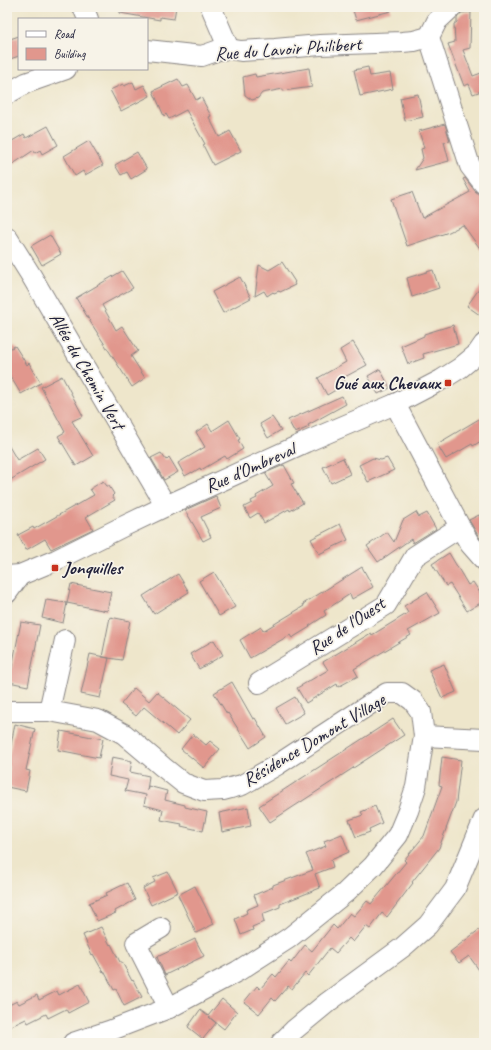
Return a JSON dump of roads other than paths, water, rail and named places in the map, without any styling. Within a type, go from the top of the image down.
[{"type":"street","points":[[83,7],[88,18]]},
{"type":"street","points":[[211,7],[229,49]]},
{"type":"street","points":[[452,7],[437,21],[429,37],[470,166],[484,184]]},
{"type":"street","name":"Rue du Lavoir Philibert","points":[[148,50],[202,56],[219,50],[229,49],[240,51],[320,45],[402,42],[414,41],[429,37]]},
{"type":"street","points":[[7,94],[26,83],[63,70]]},
{"type":"street","name":"Allée du Chemin Vert","points":[[7,237],[166,506]]},
{"type":"street","name":"Rue d'Ombreval","points":[[13,575],[56,560],[166,506],[306,442],[395,404],[441,380],[460,368],[477,354],[484,344]]},
{"type":"street","points":[[395,404],[460,527],[470,544],[484,560]]},
{"type":"street","name":"Rue de l'Ouest","points":[[259,683],[386,605],[415,556],[460,527]]},
{"type":"street","points":[[7,593],[13,575]]},
{"type":"street","points":[[49,711],[65,640]]},
{"type":"street","name":"Résidence Domont Village","points":[[7,711],[49,711],[98,720],[124,734],[183,782],[204,791],[223,790],[242,785],[277,765],[387,694],[402,693],[413,701],[421,712],[424,736],[416,786],[398,835],[373,866],[345,893],[289,938],[238,971],[112,1037],[73,1043]]},
{"type":"street","points":[[424,736],[484,739]]},
{"type":"street","points":[[282,1043],[294,1030],[328,1002],[403,947],[428,925],[455,889],[484,819]]},
{"type":"street","points":[[162,928],[136,942],[169,1008]]},
{"type":"place","name":"Gué aux Chevaux","points":[[448,383]]},
{"type":"place","name":"Jonquilles","points":[[55,568]]}]
